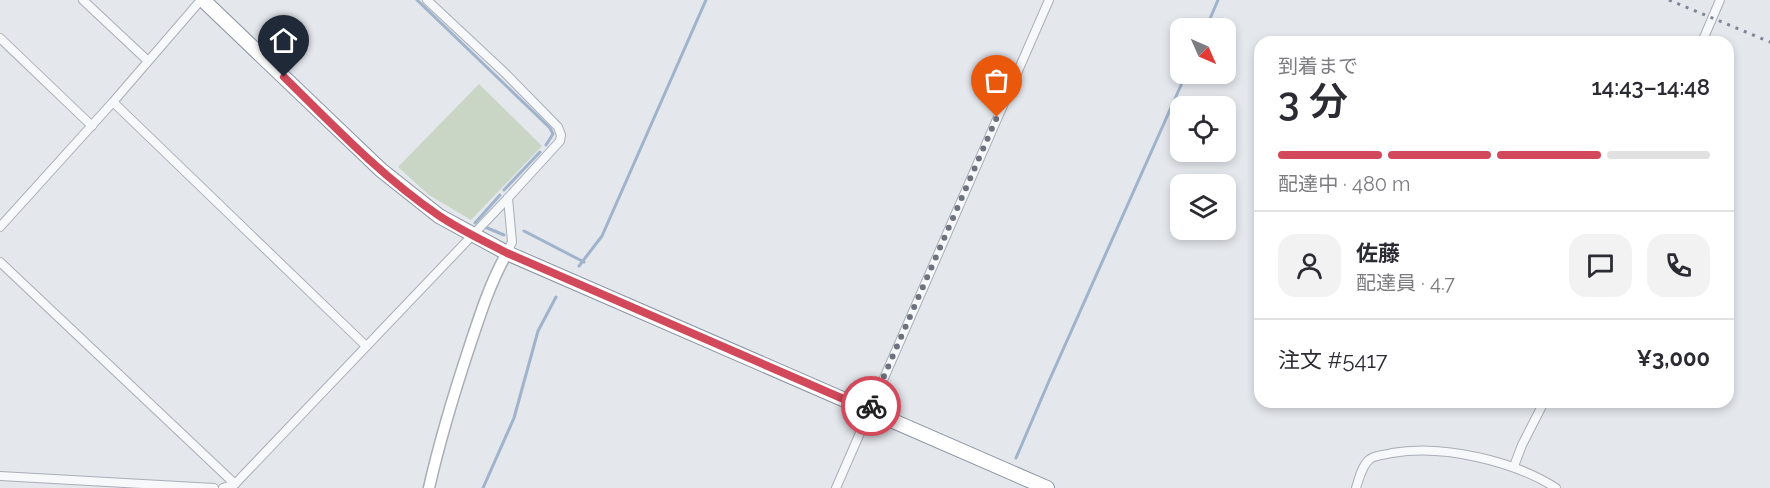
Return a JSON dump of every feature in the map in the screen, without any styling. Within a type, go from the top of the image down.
[{"type":"highway","points":[[202,0],[381,170],[439,216],[507,253],[1047,488]]},
{"type":"street","points":[[83,0],[148,61]]},
{"type":"street","points":[[0,227],[202,0]]},
{"type":"street","points":[[223,488],[235,484],[560,141],[561,135],[558,127],[427,0]]},
{"type":"street","points":[[836,488],[1049,0]]},
{"type":"street","points":[[1705,36],[1720,0]]},
{"type":"street","points":[[0,38],[92,126]]},
{"type":"street","points":[[113,102],[366,346]]},
{"type":"street","points":[[429,488],[455,388],[497,269],[512,242],[508,198]]},
{"type":"street","points":[[0,262],[235,484]]},
{"type":"street","points":[[1514,466],[1541,408]]},
{"type":"street","points":[[1356,488],[1366,462],[1372,457],[1397,452],[1435,450],[1514,466],[1556,488]]},
{"type":"street","points":[[0,476],[214,488]]},
{"type":"green space","points":[[479,84],[542,146],[471,220],[429,195],[398,167]]},
{"type":"waterway","points":[[417,0],[550,128],[553,134],[546,145]]},
{"type":"waterway","points":[[579,266],[602,236],[706,0]]},
{"type":"waterway","points":[[1210,18],[1218,0]]},
{"type":"waterway","points":[[1016,458],[1182,84]]},
{"type":"waterway","points":[[504,190],[540,152]]},
{"type":"waterway","points":[[475,223],[500,195]]},
{"type":"waterway","points":[[485,227],[504,235]]},
{"type":"waterway","points":[[524,231],[584,262]]},
{"type":"waterway","points":[[483,488],[514,418],[538,331],[556,297]]},
{"type":"railway","points":[[1669,0],[1770,42]]},
{"type":"way so far","points":[[871,406],[997,117]]},
{"type":"route","points":[[284,77],[381,170],[439,216],[472,235],[507,253],[729,351],[869,410],[871,406]]}]
